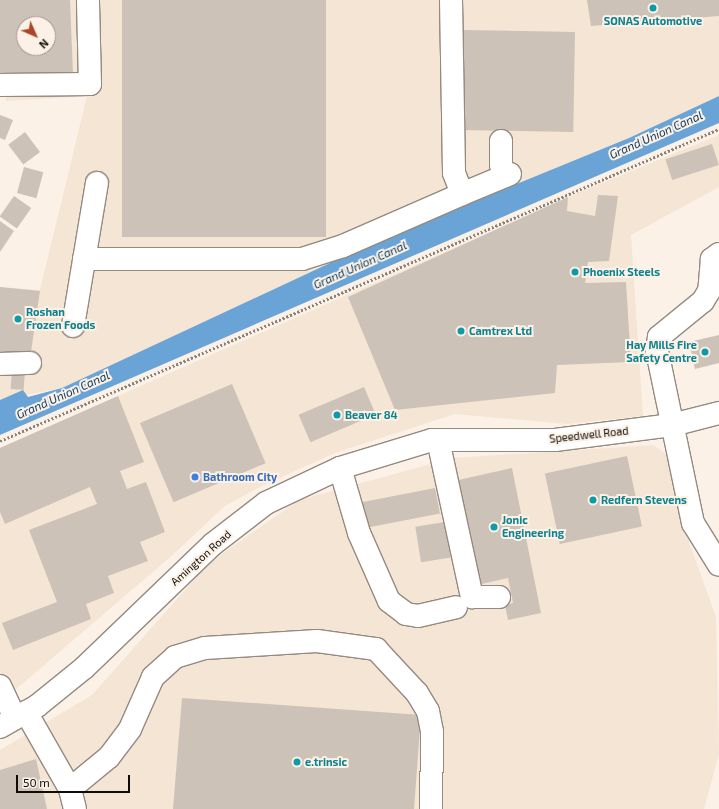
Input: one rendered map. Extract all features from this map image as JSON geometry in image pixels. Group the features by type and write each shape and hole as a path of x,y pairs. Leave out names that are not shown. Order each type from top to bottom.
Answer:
{"street":[{"path":"0,85 90,84 88,0"},
{"path":"451,0 454,173 462,194"},
{"path":"84,259 302,259 343,246 507,175 501,165 501,141"},
{"path":"73,326 97,183"},
{"path":"719,254 712,259 712,283 703,301 659,337 657,351 693,523 719,565"},
{"path":"0,364 30,363"},
{"name":"Speedwell Road","path":"435,440 554,440 672,425 719,413"},
{"path":"435,440 472,597 499,597"},
{"name":"Amington Road","path":"14,719 84,668 213,544 266,503 340,468 435,440"},
{"path":"340,468 359,533 389,602 406,614 418,616 456,608"},
{"path":"0,686 14,719 73,799 109,757 130,729 153,677 175,657 205,648 317,642 376,649 417,693 428,710 432,732 431,809"}],"path":[{"path":"0,441 719,129"}],"shaded area":[{"path":"0,0 719,0 719,96 629,138 375,242 62,388 0,400 0,287 40,290 87,96 6,101"},
{"path":"719,135 719,187 631,235 643,416 567,424 455,414 335,453 262,486 225,506 168,559 0,703 0,448 585,190"},
{"path":"653,445 666,454 688,539 716,617 719,754 704,809 0,809 0,750 92,695 209,563 299,500 453,458"}],"water":[{"name":"Grand Union Canal","path":"719,96 719,123 0,435 0,400 23,390 28,397 62,388 375,242 629,138"}],"building":[{"path":"0,0 70,0 73,74 0,76"},
{"path":"122,0 326,0 326,237 122,237"},
{"name":"SONAS Automotive","path":"587,0 719,0 719,16 591,26"},
{"path":"464,30 575,32 573,132 462,130"},
{"path":"0,115 13,120 5,140 0,138"},
{"path":"25,132 40,152 23,165 8,145"},
{"path":"712,144 719,165 672,180 665,159"},
{"path":"24,167 43,172 36,198 17,193"},
{"name":"Camtrex Ltd","path":"598,195 618,196 609,261 588,262 585,283 626,282 631,362 557,365 555,393 395,410 348,297 568,197 567,211 595,216"},
{"path":"14,196 31,208 17,229 0,217"},
{"path":"0,221 14,231 0,252"},
{"name":"Roshan Frozen Foods","path":"0,287 40,291 30,358 0,355"},
{"name":"Hay Mills Fire Safety Centre","path":"719,335 719,363 695,369 689,342"},
{"path":"12,370 25,371 24,390 11,389"},
{"path":"232,384 266,463 174,502 140,423"},
{"name":"Beaver 84","path":"364,387 376,415 310,442 299,415"},
{"path":"118,396 144,462 120,471 127,489 146,482 165,532 140,542 148,561 108,576 114,593 86,604 91,619 13,650 2,623 57,602 29,530 97,504 90,487 5,524 0,512 0,448"},
{"name":"Redfern Stevens","path":"627,456 642,526 560,544 545,473"},
{"name":"Jonic Engineering","path":"512,468 541,613 508,620 505,605 513,603 508,578 477,585 454,481"},
{"path":"435,488 440,514 365,528 360,503"},
{"path":"445,522 451,558 421,562 415,527"},
{"name":"e.trinsic","path":"182,698 421,715 414,809 173,809"},
{"path":"36,759 47,809 0,809 0,770"}],"place":[{"name":"SONAS Automotive","path":"653,8"},
{"name":"Phoenix Steels","path":"575,272"},
{"name":"Roshan Frozen Foods","path":"18,319"},
{"name":"Camtrex Ltd","path":"461,331"},
{"name":"Hay Mills Fire Safety Centre","path":"705,352"},
{"name":"Beaver 84","path":"337,415"},
{"name":"Bathroom City","path":"195,477"},
{"name":"Redfern Stevens","path":"593,500"},
{"name":"Jonic Engineering","path":"494,527"},
{"name":"e.trinsic","path":"297,762"}]}
